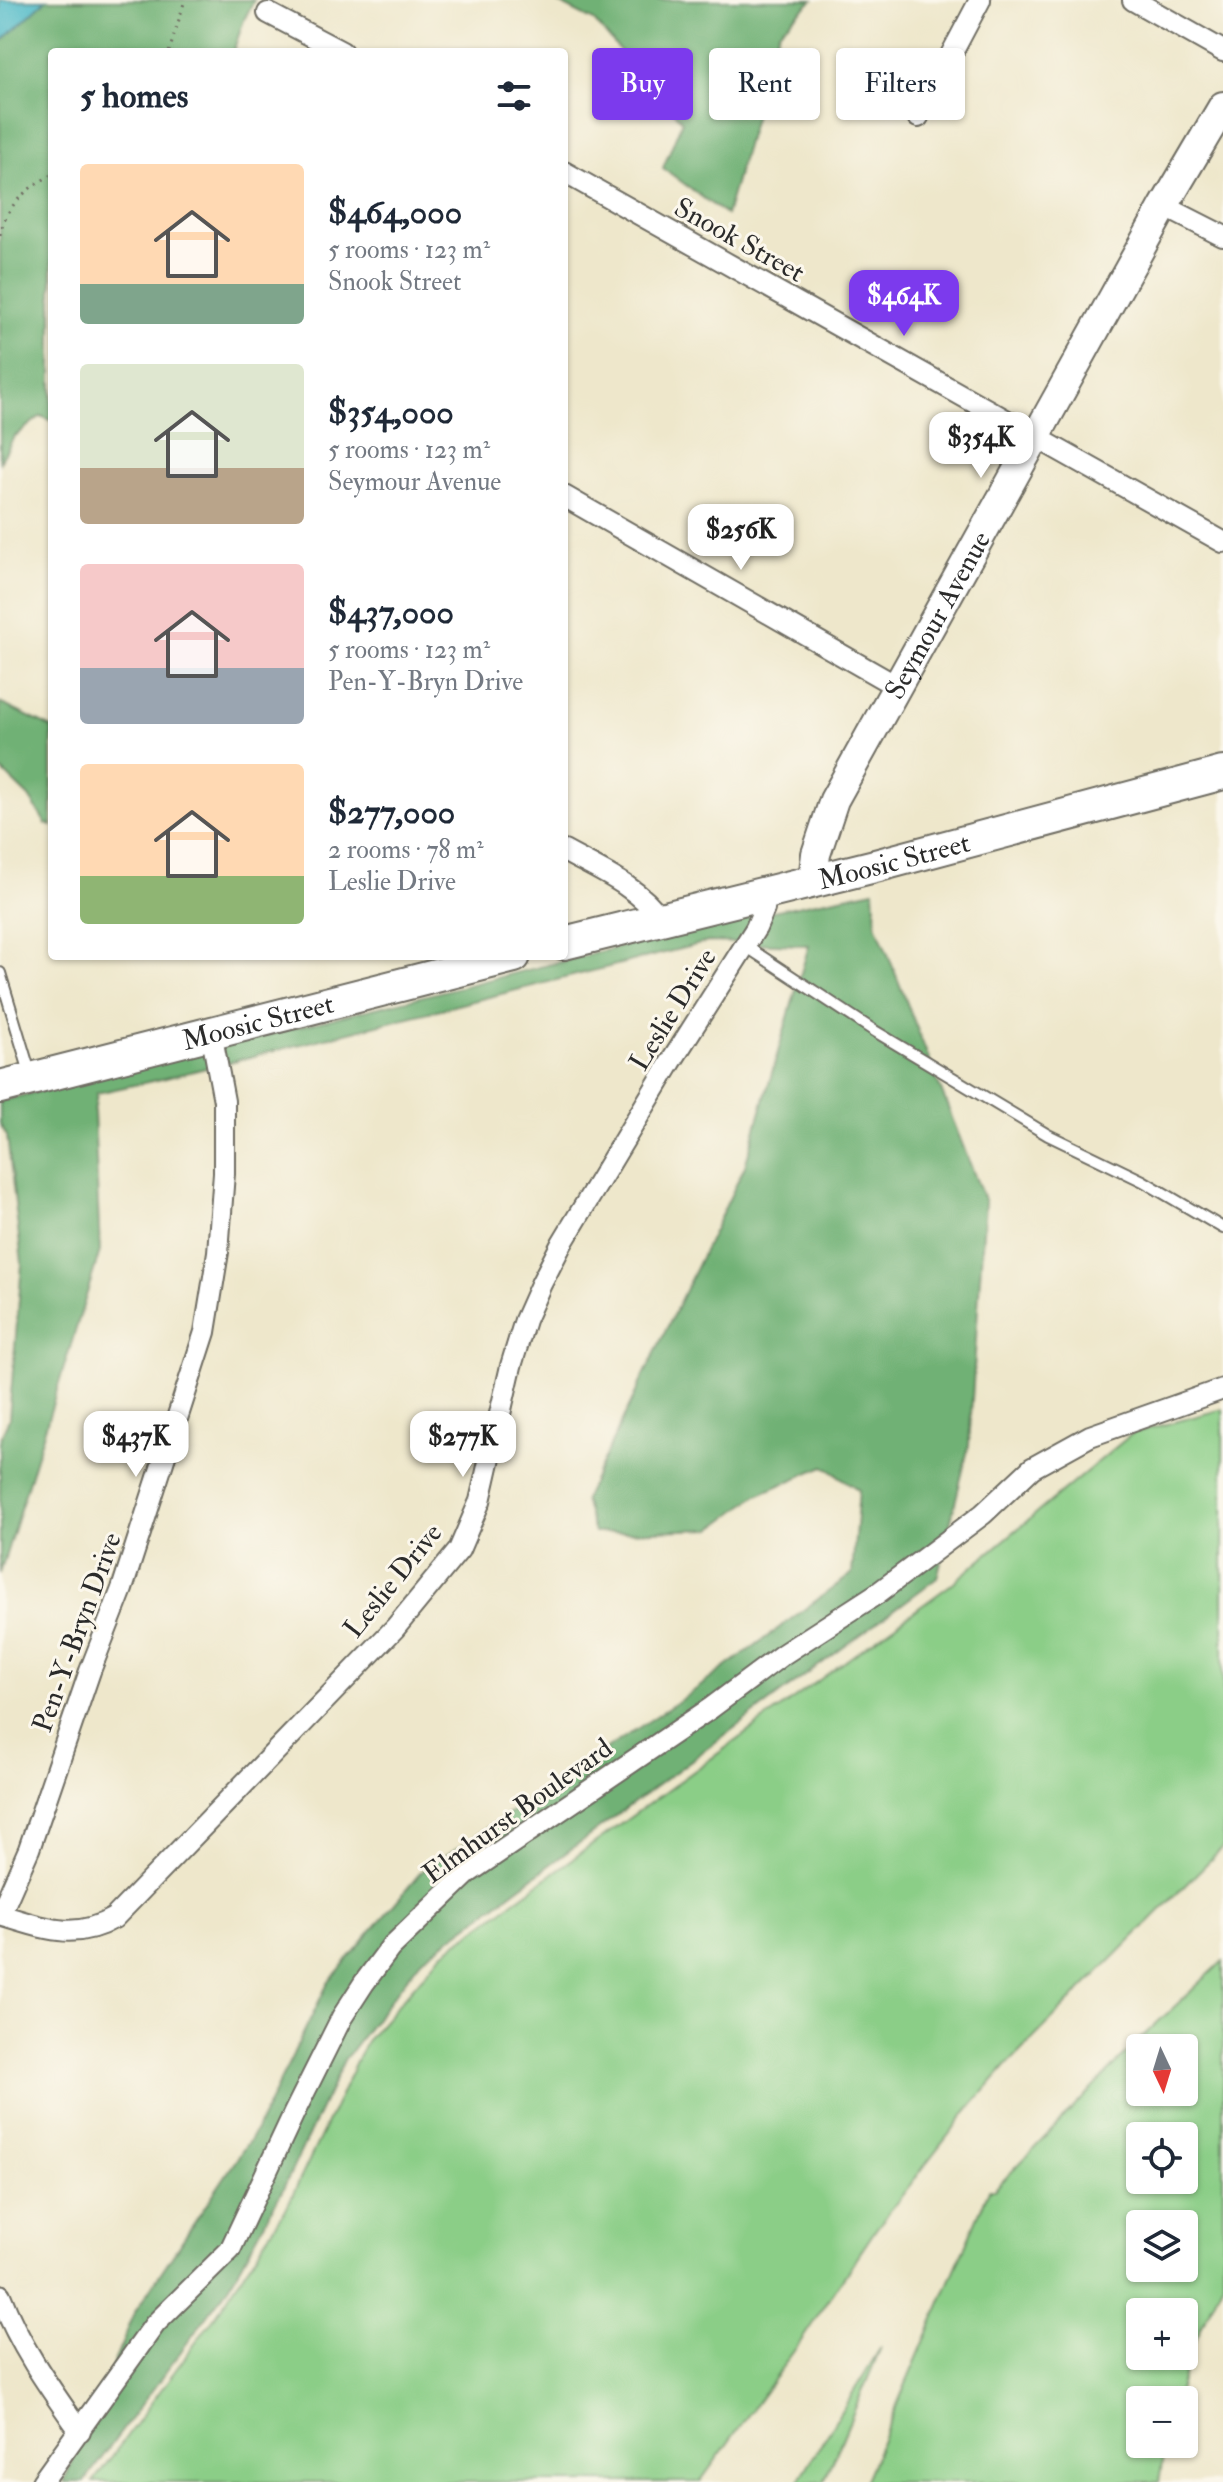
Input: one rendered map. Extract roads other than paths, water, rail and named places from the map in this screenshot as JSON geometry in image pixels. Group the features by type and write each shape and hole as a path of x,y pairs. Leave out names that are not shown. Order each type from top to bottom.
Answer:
{"main road":[{"name":"Moosic Street","path":"568,942 1112,805 1223,773"},
{"name":"Moosic Street","path":"0,1087 498,960"}],"street":[{"path":"955,48 980,0"},
{"path":"1133,0 1223,51"},
{"path":"268,13 334,48"},
{"name":"Seymour Avenue","path":"813,881 816,854 834,800 1164,206 1223,106"},
{"name":"Snook Street","path":"568,174 1223,542"},
{"path":"1164,206 1223,236"},
{"path":"568,498 896,686"},
{"path":"568,853 649,902 661,919"},
{"name":"Leslie Drive","path":"0,1915 59,1931 90,1930 114,1918 395,1628 459,1550 480,1501 511,1366 525,1320 541,1284 619,1147 756,928 764,909 766,893"},
{"name":"Pen-Y-Bryn Drive","path":"0,1915 29,1849 90,1671 122,1589 205,1332 218,1252 224,1173 224,1101 211,1032"},
{"name":"Elmhurst Boulevard","path":"42,2482 155,2324 230,2250 342,2017 390,1948 446,1893 468,1873 711,1708 782,1655 878,1593 983,1514 1032,1468 1090,1436 1223,1389"},
{"path":"0,2295 11,2323 36,2367 80,2431"}],"lane":[{"path":"744,945 873,1030 1048,1135 1143,1181 1223,1228"},
{"path":"0,973 31,1078"}],"water":[{"path":"0,0 46,0 0,43"}]}
